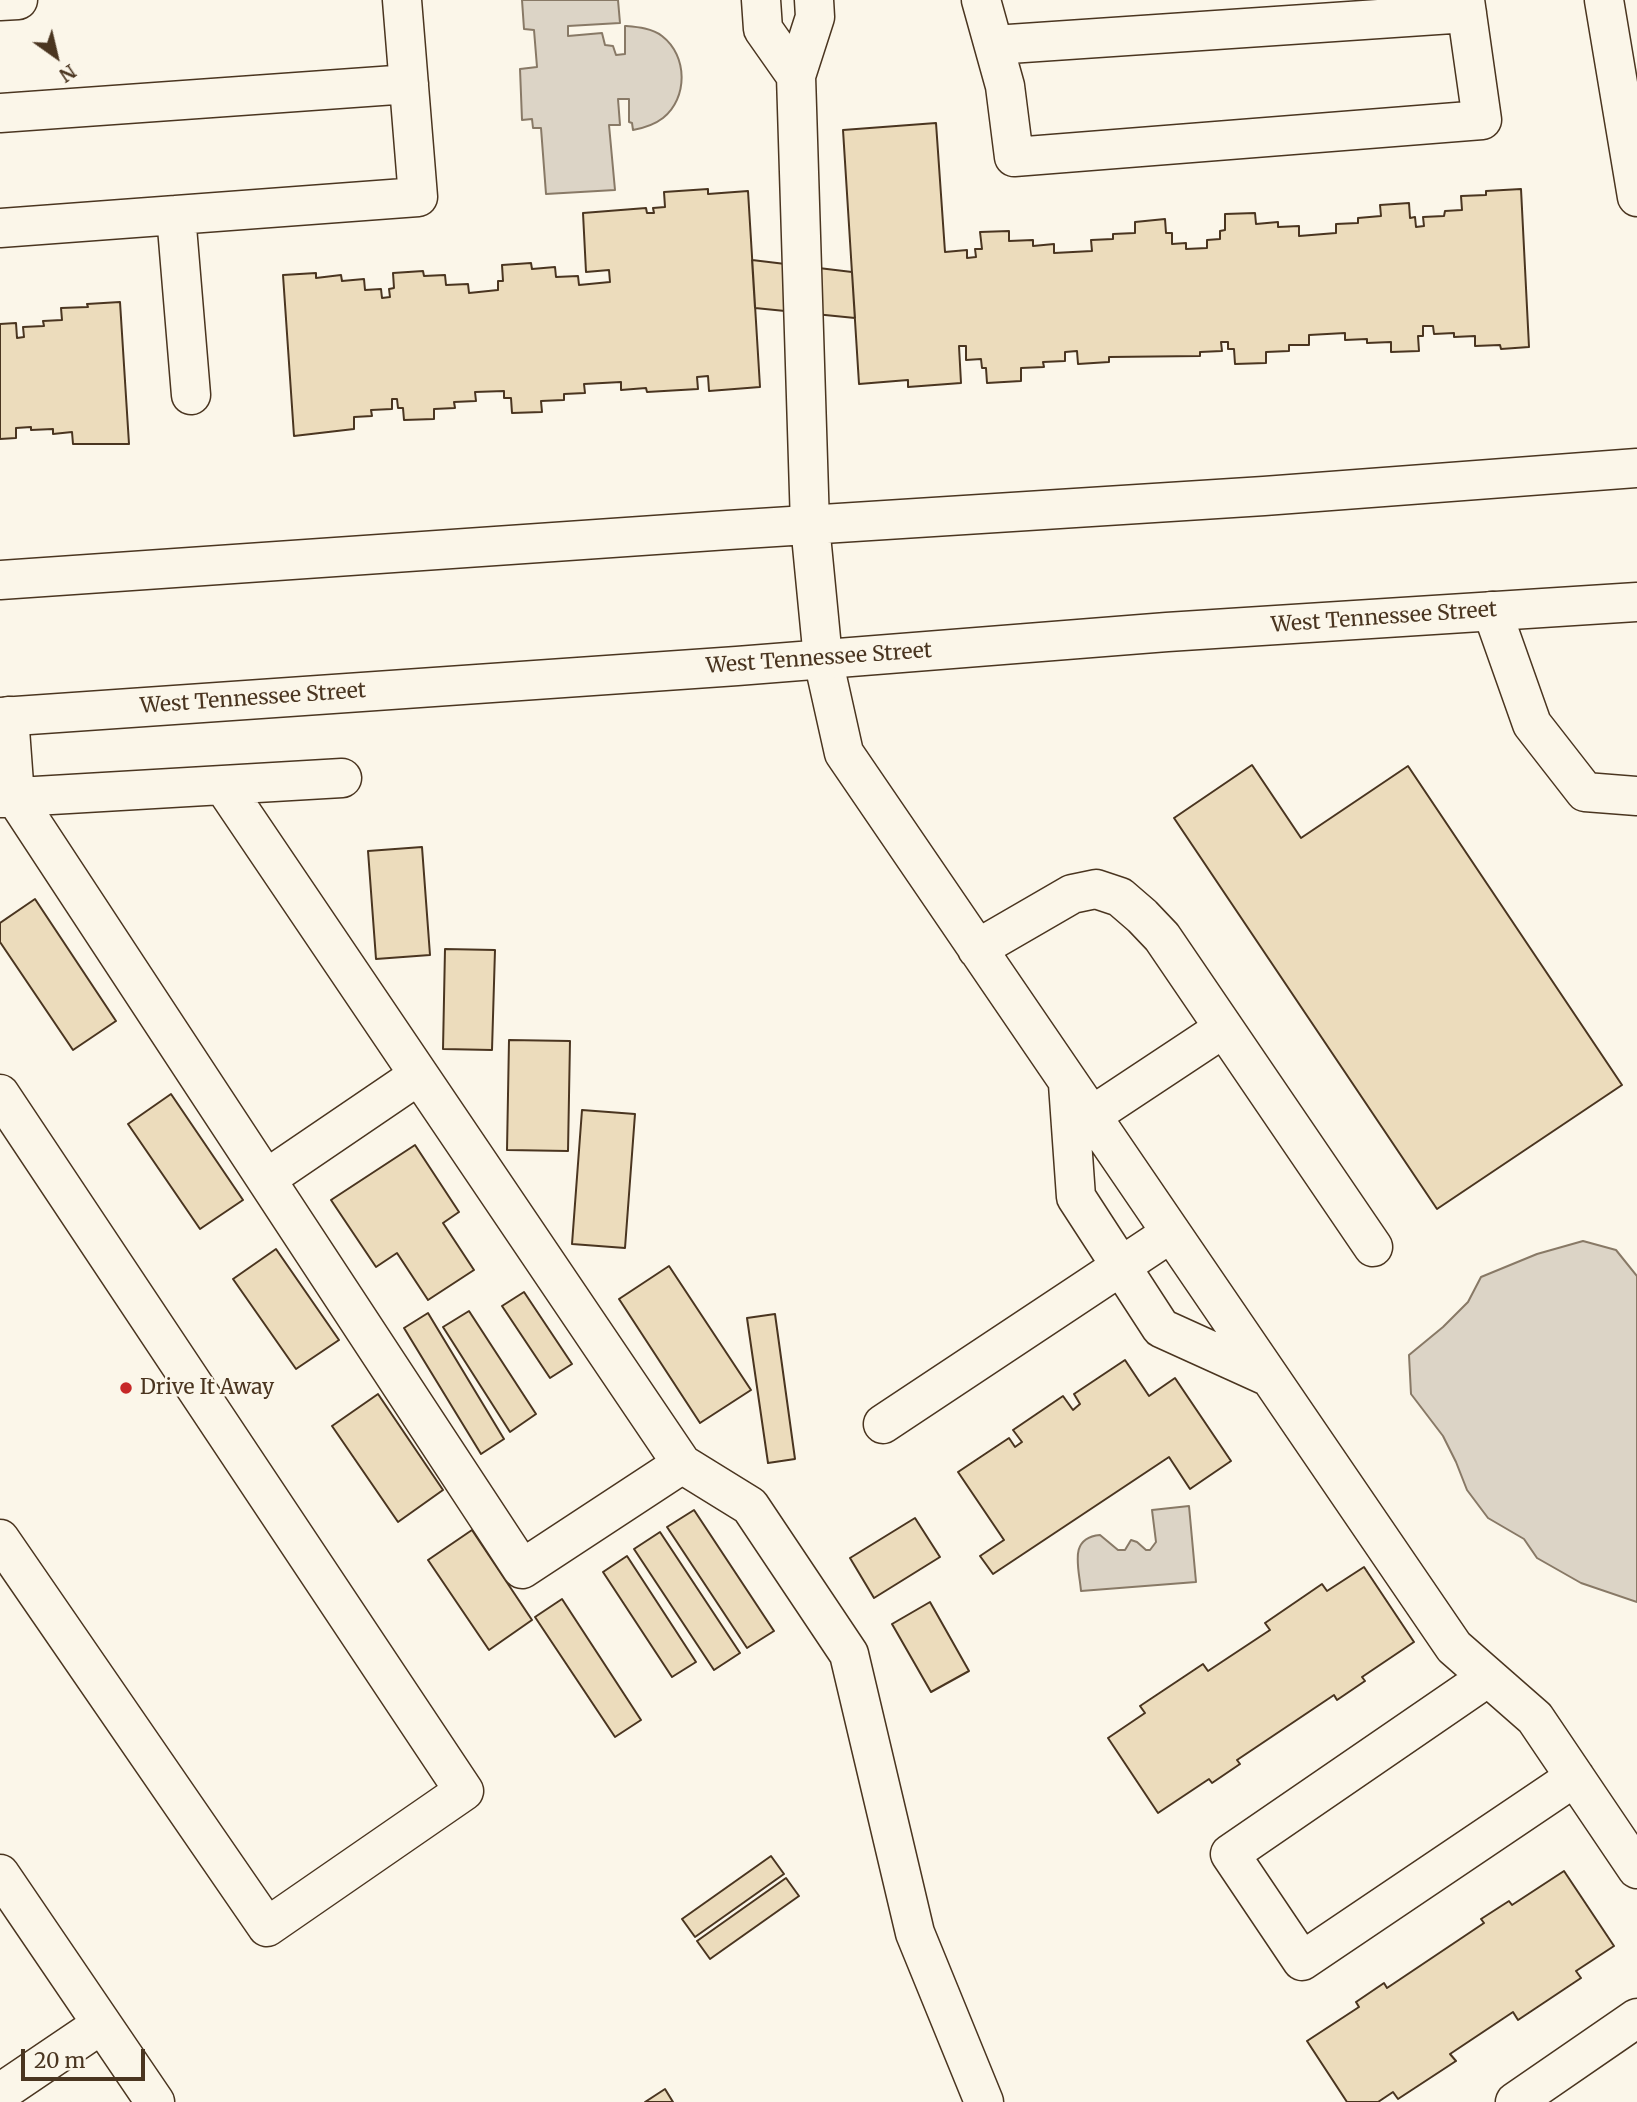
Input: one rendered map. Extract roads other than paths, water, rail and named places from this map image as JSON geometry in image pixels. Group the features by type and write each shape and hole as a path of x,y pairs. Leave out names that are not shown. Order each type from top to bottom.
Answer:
{"main road":[{"path":"0,1 18,0"},
{"path":"0,228 418,197 402,0"},
{"path":"761,0 763,29 796,76"},
{"path":"814,0 815,17 796,76 810,525 823,659 844,753 1091,1116 1144,1250 1161,1328 1270,1378"},
{"path":"981,0 1005,86 1014,156 1482,120 1466,7 994,45"},
{"path":"1604,0 1637,197"},
{"path":"0,113 409,84"},
{"path":"176,215 191,395"},
{"path":"0,580 1264,496 1637,468"},
{"name":"West Tennessee Street","path":"4,716 823,659 1167,632 1637,602"},
{"path":"1492,611 1532,724 1539,733 1586,792 1637,796"},
{"path":"4,716 8,798 266,1179 522,1569 682,1464"},
{"path":"8,798 342,778"},
{"path":"223,785 682,1464 750,1506 849,1654 915,1933 985,2102"},
{"path":"977,949 1072,894 1096,889 1120,897 1161,937 1373,1247"},
{"path":"1091,1116 1224,1028"},
{"path":"266,1179 419,1075"},
{"path":"1068,1082 1076,1198 1144,1250 1270,1378 1454,1647 1535,1718 1637,1869"},
{"path":"0,1094 464,1791 267,1927 0,1539"},
{"path":"883,1424 1144,1250"},
{"path":"1488,1677 1230,1854 1302,1961 1575,1777"},
{"path":"0,1874 155,2102"},
{"path":"1515,2102 1637,2018"},
{"path":"0,2094 102,2024"}],"place":[{"name":"Drive It Away","path":"126,1388"}]}
